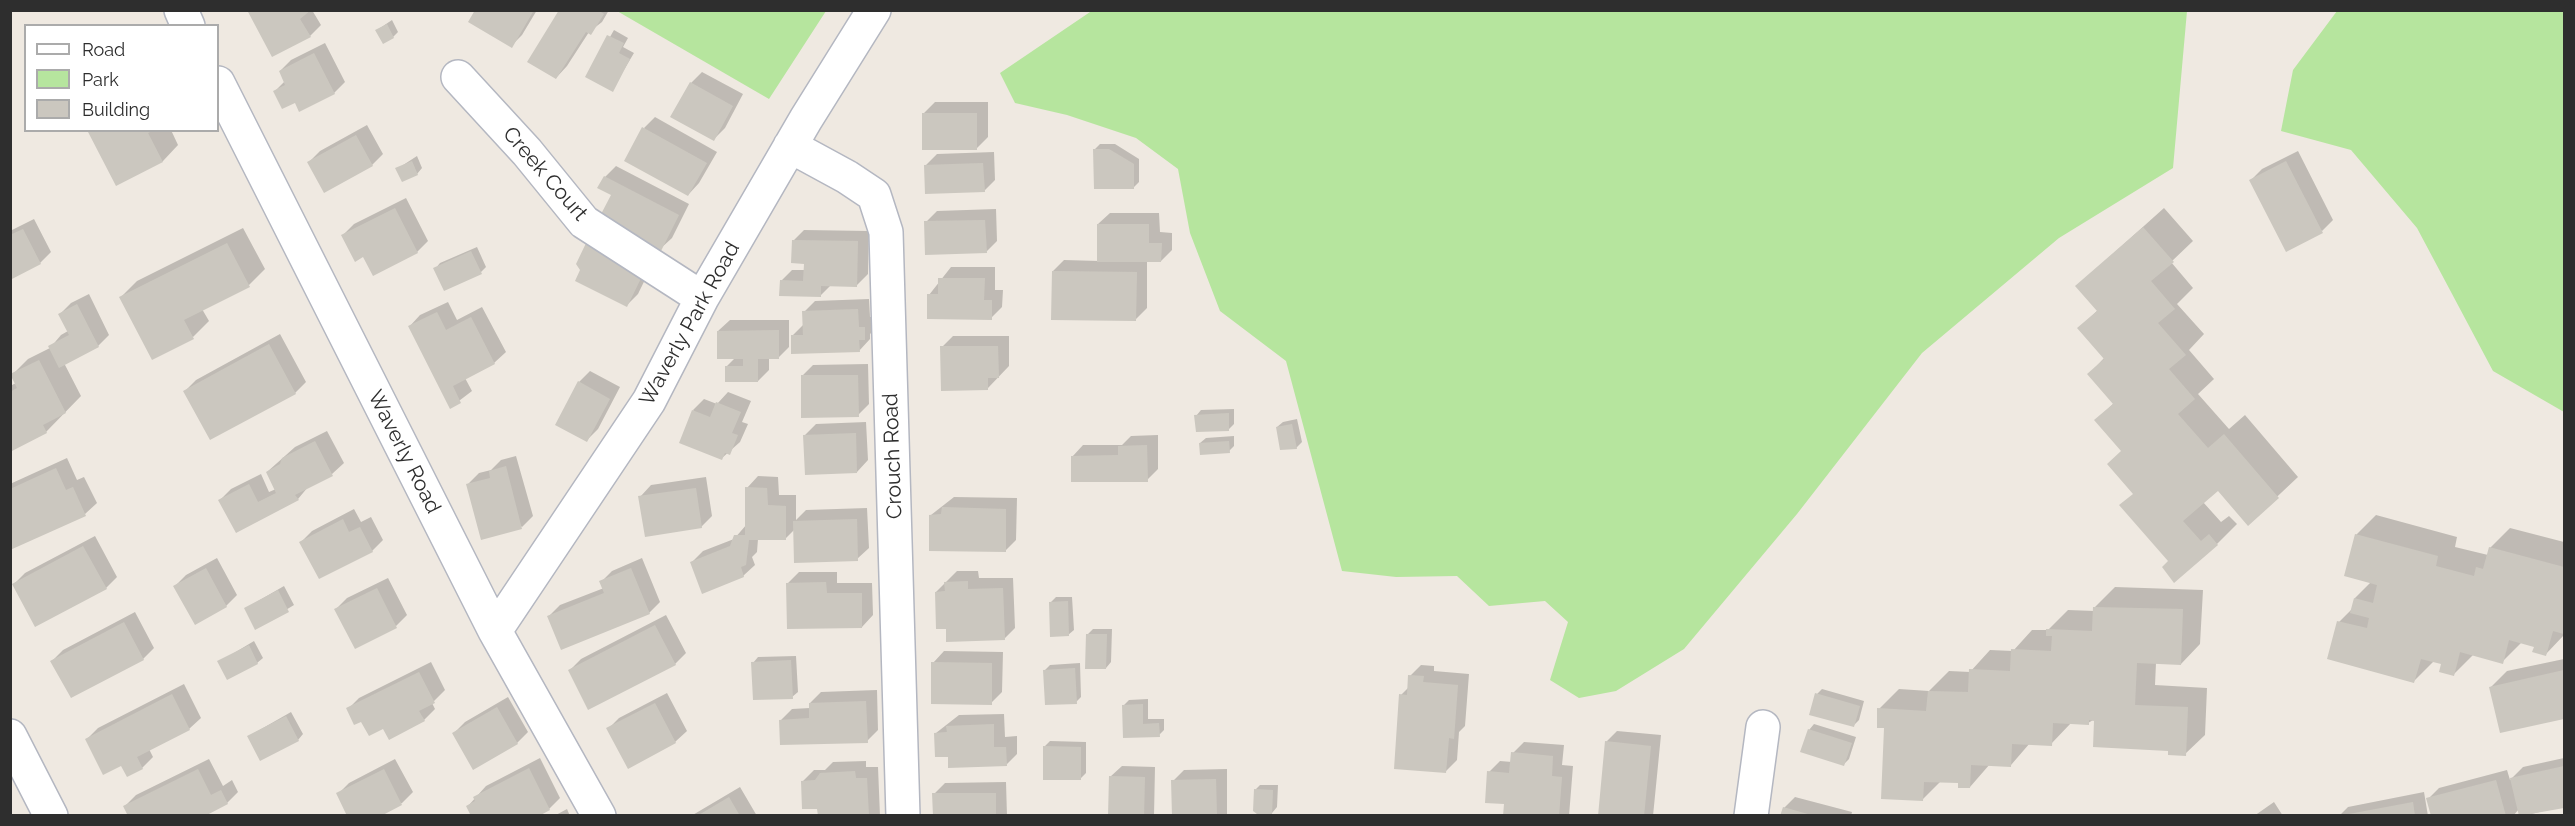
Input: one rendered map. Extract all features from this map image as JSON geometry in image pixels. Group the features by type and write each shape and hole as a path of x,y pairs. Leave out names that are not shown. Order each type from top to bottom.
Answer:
{"street":[{"path":"181,10 188,24"},
{"name":"Waverly Park Road","path":"495,631 649,401 702,298 790,146 874,10"},
{"name":"Creek Court","path":"458,77 527,152 584,222 702,298"},
{"name":"Waverly Road","path":"219,85 495,631 599,816"},
{"name":"Crouch Road","path":"790,146 847,177 874,195 886,232 903,816"},
{"path":"1751,816 1763,727"},
{"path":"10,736 51,816"}],"green space":[{"path":"1093,10 2187,11 2173,168 2059,238 1922,353 1797,514 1684,649 1616,691 1579,698 1550,680 1568,622 1545,601 1489,606 1457,576 1396,577 1342,571 1286,361 1220,311 1190,233 1178,169 1136,138 1067,115 1015,103 1000,73"},
{"path":"617,11 826,11 769,99"},
{"path":"2337,11 2564,11 2564,412 2493,371 2417,228 2351,150 2281,131 2293,70"}],"building":[{"path":"247,10 311,10 300,19 311,37 272,57"},
{"path":"475,10 534,10 512,48 468,22"},
{"path":"559,10 598,10 604,14 591,35 586,32 556,79 527,62"},
{"path":"387,24 394,38 383,44 375,30"},
{"path":"607,35 624,43 619,53 630,59 613,92 585,77"},
{"path":"314,53 335,94 299,112 295,103 282,109 273,91 285,85 279,71"},
{"path":"690,82 733,106 714,141 670,117"},
{"path":"922,113 977,113 977,150 922,150"},
{"path":"642,127 707,163 688,196 624,161"},
{"path":"88,132 150,132 148,133 163,162 116,186"},
{"path":"356,135 373,166 324,193 307,162"},
{"path":"1093,149 1109,149 1134,164 1134,189 1094,189"},
{"path":"412,161 418,175 402,182 395,168"},
{"path":"2286,161 2323,233 2286,252 2249,180"},
{"path":"983,163 985,192 925,194 924,165"},
{"path":"604,176 679,215 661,251 599,218 611,195 597,188"},
{"path":"395,208 418,253 373,276 363,257 355,262 341,235"},
{"path":"985,220 987,253 925,255 924,221"},
{"path":"1097,224 1149,224 1149,243 1162,243 1161,262 1097,262"},
{"path":"2143,227 2174,262 2151,281 2175,309 2158,323 2186,355 2169,369 2195,399 2178,414 2208,448 2224,434 2279,498 2248,526 2218,491 2183,521 2201,541 2209,534 2218,545 2174,583 2162,567 2168,561 2119,505 2133,494 2107,464 2121,451 2094,420 2113,404 2087,374 2104,359 2077,328 2097,311 2075,286"},
{"path":"23,229 41,264 10,280 10,235"},
{"path":"588,239 646,268 627,307 575,281 580,270 576,264"},
{"path":"792,240 858,241 857,287 821,286 821,297 779,296 780,280 803,281 804,264 791,263"},
{"path":"227,243 250,287 184,320 194,339 152,360 119,297"},
{"path":"471,251 482,274 444,291 433,268"},
{"path":"1052,271 1137,272 1136,321 1051,320"},
{"path":"938,278 985,278 984,300 992,300 992,320 927,319 927,294 938,294"},
{"path":"77,304 99,347 59,368 48,346 69,335 58,314"},
{"path":"858,309 859,327 865,327 865,340 859,340 860,352 791,354 791,335 803,335 802,311"},
{"path":"437,312 446,330 471,317 495,364 453,386 461,403 450,409 408,326"},
{"path":"779,330 779,359 758,359 758,382 725,382 725,366 743,366 743,359 717,359 717,331"},
{"path":"269,344 296,394 210,440 183,391"},
{"path":"940,346 998,346 999,378 988,378 988,390 941,391"},
{"path":"39,360 66,413 43,425 47,433 10,452 10,392 17,388 10,374"},
{"path":"801,375 858,375 859,417 801,418"},
{"path":"578,381 610,399 587,442 555,425"},
{"path":"716,402 741,412 732,433 738,435 730,455 725,453 722,460 679,443 692,410 710,417"},
{"path":"1229,413 1229,431 1196,432 1194,415"},
{"path":"1292,424 1297,449 1280,450 1276,427"},
{"path":"856,433 857,473 805,475 803,435"},
{"path":"315,441 333,476 295,495 299,500 236,533 218,500 249,484 258,502 276,493 266,472 280,464 282,458"},
{"path":"1229,441 1230,453 1200,455 1199,443"},
{"path":"1147,445 1148,482 1071,482 1071,456 1118,455 1118,446"},
{"path":"506,466 522,529 481,540 466,484 490,478 489,471"},
{"path":"56,468 66,490 73,487 86,516 10,550 10,489"},
{"path":"745,487 767,488 768,505 786,506 786,540 749,540 746,565 741,567 744,577 702,594 690,562 730,546 734,535 745,535"},
{"path":"696,488 702,528 645,537 638,496"},
{"path":"942,507 1006,509 1006,552 929,551 929,515 941,514"},
{"path":"343,519 349,532 360,527 373,552 319,579 299,542"},
{"path":"857,519 858,561 794,563 793,521"},
{"path":"2355,534 2438,556 2436,566 2474,576 2476,567 2483,569 2489,547 2564,567 2564,634 2553,631 2546,656 2532,652 2534,647 2509,640 2503,664 2460,652 2454,676 2439,672 2441,664 2421,659 2414,683 2327,659 2337,621 2367,628 2369,618 2350,613 2354,598 2373,603 2377,585 2344,576"},
{"path":"83,546 107,589 35,627 12,584"},
{"path":"206,568 227,607 195,625 173,586"},
{"path":"631,568 650,614 561,650 547,616 604,593 599,581"},
{"path":"968,581 968,589 1003,588 1005,640 946,642 946,629 936,629 935,592 945,591 944,582"},
{"path":"826,582 827,593 862,593 862,628 787,629 786,583"},
{"path":"377,588 397,628 355,649 334,609"},
{"path":"278,590 289,612 255,630 244,608"},
{"path":"1068,601 1069,636 1050,637 1049,602"},
{"path":"2093,607 2183,609 2181,665 2137,663 2135,705 2188,707 2186,756 2168,755 2168,751 2093,747 2094,721 2089,720 2089,725 2053,723 2052,746 2012,744 2011,767 1971,765 1970,788 1958,788 1958,783 1924,782 1923,801 1881,799 1884,728 1877,728 1877,708 1926,711 1928,691 1968,692 1969,669 2010,671 2011,649 2051,651 2052,636 2046,636 2046,629 2092,631"},
{"path":"124,622 144,660 71,698 50,661"},
{"path":"655,625 676,665 588,710 568,670"},
{"path":"1086,634 1107,634 1106,669 1085,669"},
{"path":"249,645 258,664 227,680 217,661"},
{"path":"791,660 793,699 753,700 751,662"},
{"path":"931,662 992,663 992,705 931,704"},
{"path":"1075,668 1077,704 1045,705 1043,670"},
{"path":"2564,670 2564,719 2500,733 2489,687"},
{"path":"419,672 435,703 419,711 425,721 389,740 383,729 369,736 361,722 354,725 346,708"},
{"path":"1408,675 1424,676 1423,682 1458,685 1454,739 1449,738 1446,773 1394,769 1399,694 1407,695"},
{"path":"1815,693 1860,706 1854,727 1809,715"},
{"path":"172,694 190,730 137,757 143,769 127,777 121,766 103,775 85,739"},
{"path":"866,701 868,743 780,745 779,720 809,718 809,703"},
{"path":"655,703 676,743 628,769 606,728"},
{"path":"1143,704 1143,724 1159,723 1160,737 1123,738 1122,705"},
{"path":"497,707 518,744 473,770 452,733"},
{"path":"286,716 299,741 260,761 247,736"},
{"path":"994,724 994,747 1006,747 1007,766 948,768 948,757 935,757 934,733 947,732 946,726"},
{"path":"1808,729 1852,743 1844,766 1800,752"},
{"path":"1605,741 1651,746 1644,816 1598,816"},
{"path":"1043,746 1081,747 1081,780 1043,780"},
{"path":"1511,752 1553,756 1552,776 1562,777 1559,816 1503,816 1504,804 1485,803 1487,771 1509,773"},
{"path":"2564,766 2564,808 2519,816 2510,778"},
{"path":"529,768 550,810 539,816 471,816 466,806 475,801 473,797"},
{"path":"198,769 211,795 221,790 228,804 205,816 128,816 123,806"},
{"path":"384,769 402,805 381,816 347,816 336,793"},
{"path":"855,771 856,778 867,778 869,816 818,816 817,809 802,809 801,781 815,780 820,773"},
{"path":"1109,776 1145,777 1144,816 1108,816"},
{"path":"1216,779 1217,816 1172,816 1171,780"},
{"path":"2496,780 2506,816 2431,816 2426,798"},
{"path":"1254,789 1273,790 1272,814 1257,814 1253,811"},
{"path":"932,793 996,793 996,816 933,816"},
{"path":"729,797 740,816 697,816"},
{"path":"2413,802 2415,816 2350,816 2349,814"},
{"path":"1783,807 1811,815 1811,816 1780,816"}]}
